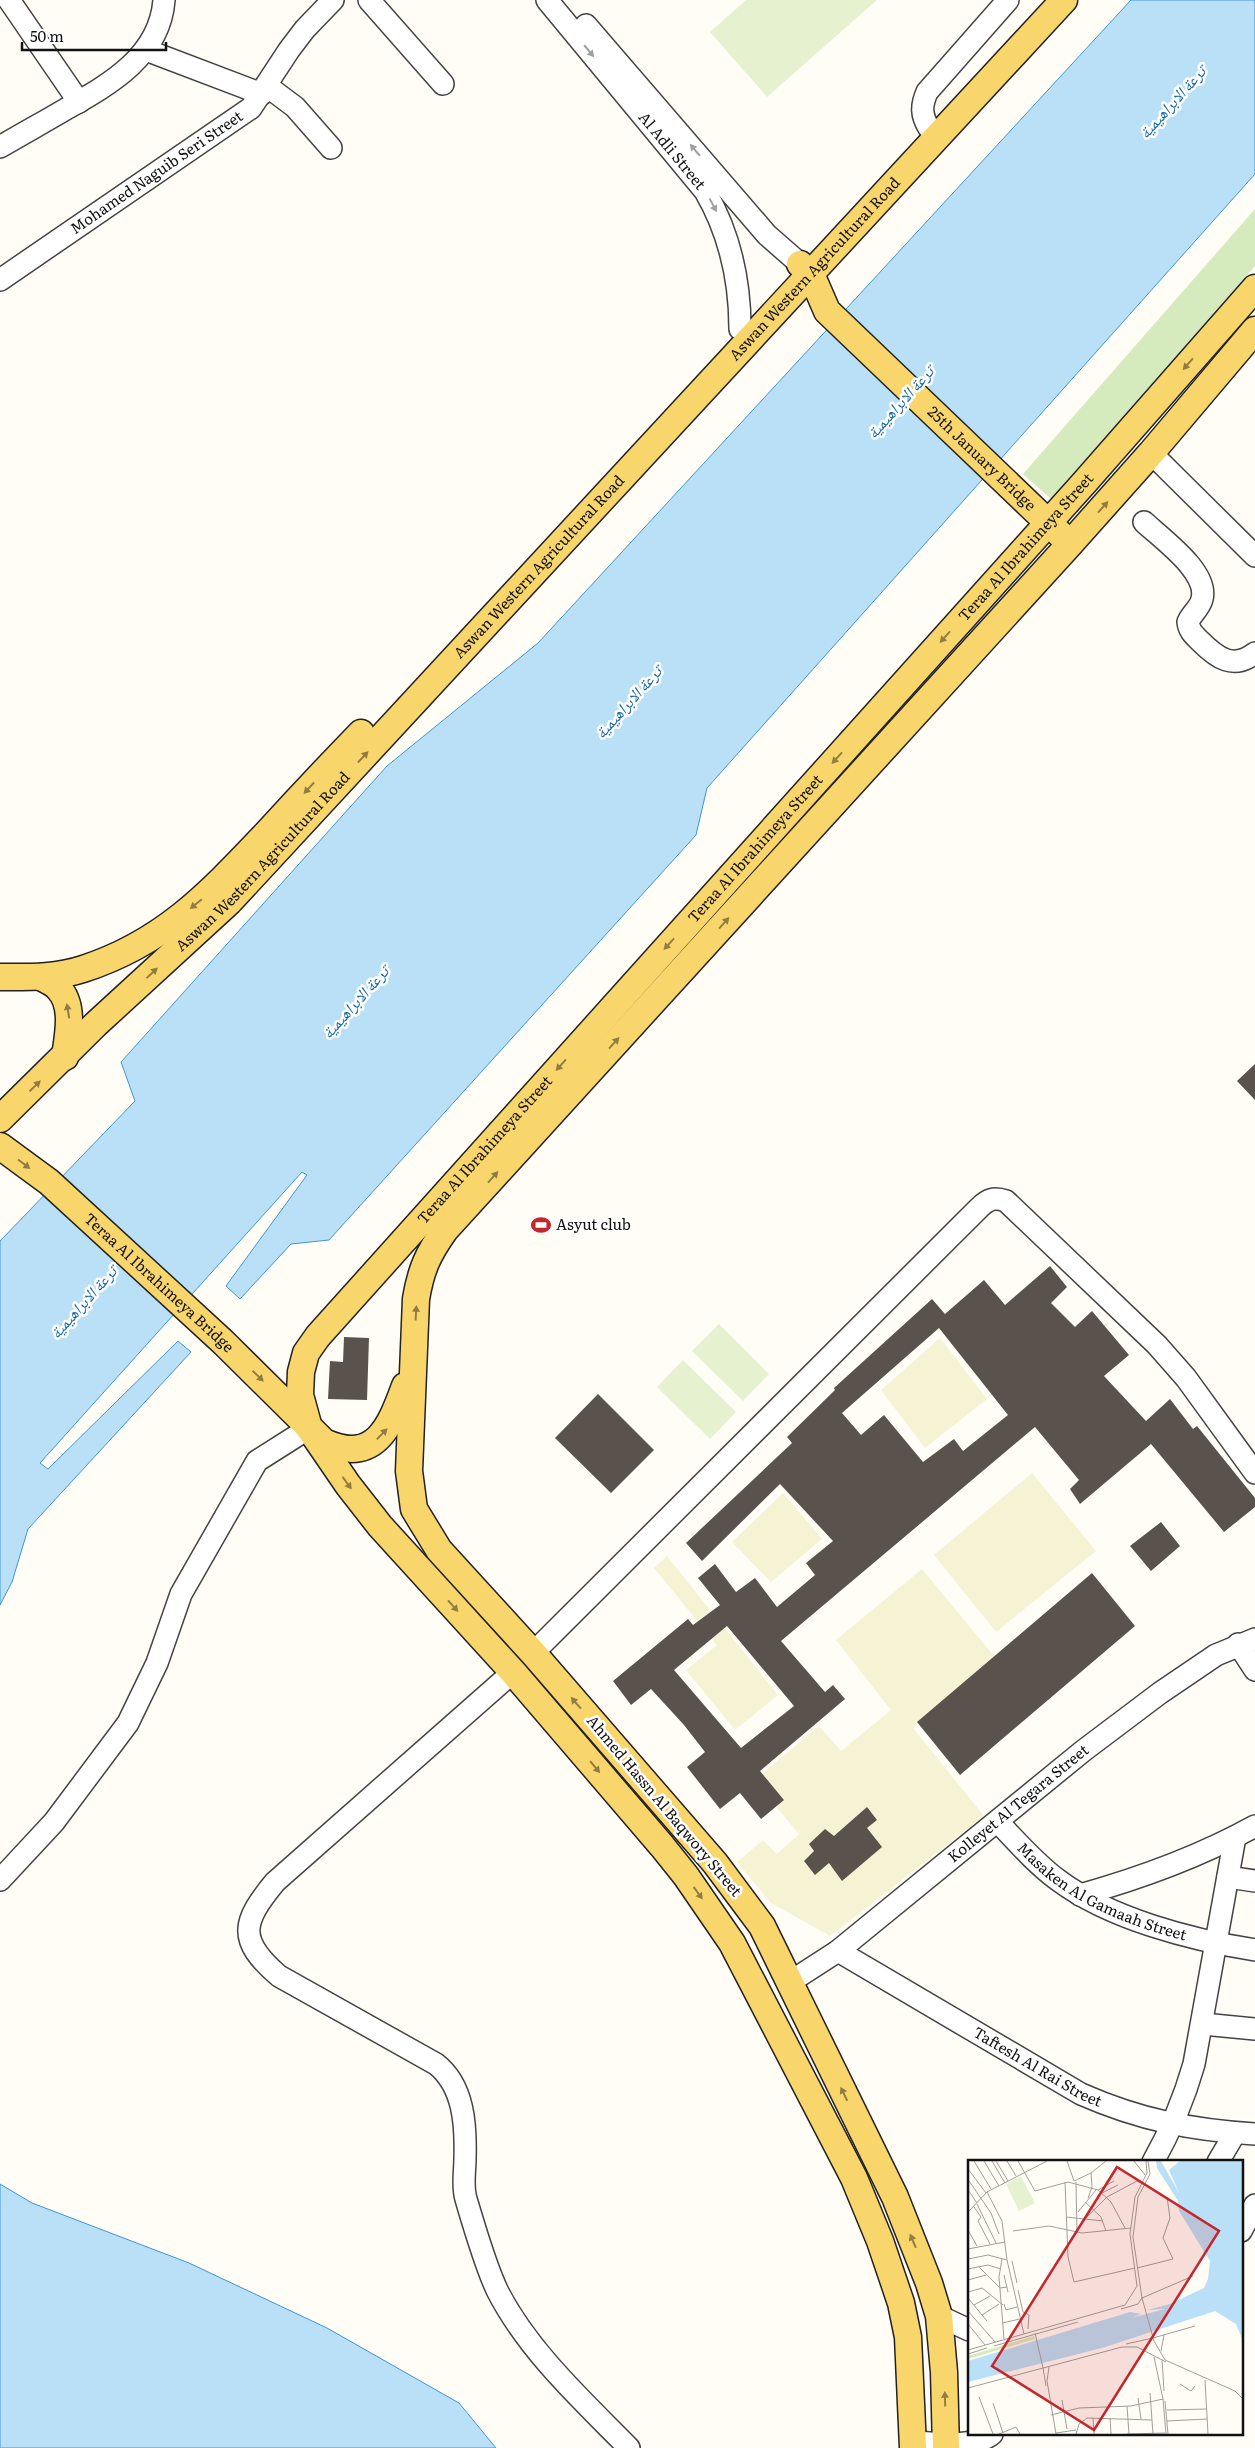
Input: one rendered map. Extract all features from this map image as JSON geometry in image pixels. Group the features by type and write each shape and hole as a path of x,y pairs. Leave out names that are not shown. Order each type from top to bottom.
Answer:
{"main road":[{"name":"Aswan Western Agricultural Road","path":"0,977 41,977 81,970 141,944 165,930 212,891 740,329 805,269 1049,0"},
{"name":"Aswan Western Agricultural Road","path":"923,140 1064,0"},
{"name":"Aswan Western Agricultural Road","path":"0,1120 96,1024 229,902 785,302 805,269"},
{"name":"25th January Bridge","path":"805,269 827,311 1070,544"},
{"name":"Teraa Al Ibrahimeya Street","path":"309,1428 300,1395 301,1372 306,1353 318,1336 1048,523 1255,288"},
{"name":"25th January Bridge","path":"785,302 802,304 827,311"},
{"name":"Teraa Al Ibrahimeya Street","path":"413,1362 416,1299 420,1274 430,1251 445,1230 1070,544 1151,453 1255,330"},
{"path":"1213,335 1235,352"},
{"path":"41,977 58,988 67,1005 69,1022 65,1057"},
{"path":"621,998 640,1014"},
{"name":"Teraa Al Ibrahimeya Bridge","path":"0,1146 49,1182 222,1342 309,1428"},
{"path":"309,1428 324,1442 340,1449 356,1449 371,1444 384,1434 393,1420 413,1362"},
{"name":"Ahmed Hassn Al Baqwory Street","path":"413,1362 409,1471 414,1509 439,1550 533,1653 715,1863 762,1926 790,1982 895,2197 918,2251 939,2316 944,2372 946,2446"},
{"name":"Ahmed Hassn Al Baqwory Street","path":"309,1428 348,1485 380,1526 513,1672 680,1868 732,1943 854,2178 880,2241 901,2303 908,2337 913,2445"},
{"path":"732,1943 762,1926"}],"street":[{"path":"9,0 78,102"},
{"path":"0,147 115,80 146,50 158,25 164,0"},
{"name":"Mohamed Naguib Seri Street","path":"0,280 251,108 305,29 333,0"},
{"path":"369,0 443,84"},
{"name":"Al Adli Street","path":"547,0 705,191 722,224 734,262 740,298 740,329"},
{"name":"Al Adli Street","path":"564,0 767,235 805,269"},
{"path":"923,140 924,119 922,110 927,92 1008,0"},
{"path":"146,50 264,90 295,107 331,148"},
{"path":"1151,453 1255,556"},
{"path":"1144,522 1200,577 1203,592 1198,607 1188,622 1190,632 1217,657 1225,661 1242,661 1255,653"},
{"path":"533,1653 990,1200 998,1198 1006,1202 1157,1345 1186,1378 1255,1474"},
{"path":"0,1880 54,1822 128,1723 157,1663 181,1594 257,1461 309,1428"},
{"path":"1247,1642 1255,1670"},
{"name":"Kolleyet Al Tegara Street","path":"790,1982 838,1950 998,1822 1083,1751 1160,1692 1196,1667 1247,1642"},
{"path":"513,1672 276,1882 258,1903 249,1921 250,1942 261,1961 279,1976 436,2064 447,2073 459,2096 464,2128 465,2197 497,2290 509,2311 534,2346 585,2403 630,2448"},
{"name":"Masaken Al Gamaah Street","path":"998,1822 1039,1863 1080,1895 1117,1913 1216,1944 1255,1950"},
{"path":"1080,1895 1159,1871 1235,1838 1255,1826"},
{"path":"1154,2160 1173,2126 1185,2097 1203,2024 1235,1838"},
{"path":"1228,1878 1255,1881"},
{"name":"Taftesh Al Rai Street","path":"838,1950 1081,2094 1130,2114 1173,2126 1245,2133"},
{"path":"1203,2024 1255,2029"},
{"path":"1220,2160 1245,2133"},
{"path":"1242,2228 1255,2205"},
{"path":"939,2316 968,2330"},
{"path":"913,2445 946,2446 982,2441 989,2436"}],"shaded area":[{"path":"940,1338 987,1399 925,1448 881,1390"},
{"path":"1032,1473 1096,1551 996,1632 934,1555"},
{"path":"783,1493 822,1539 771,1582 732,1542"},
{"path":"667,1556 778,1695 735,1730 686,1670 717,1645 654,1568"},
{"path":"922,1569 994,1656 913,1728 984,1816 830,1936 771,1903 737,1862 763,1840 777,1854 799,1834 776,1807 784,1800 762,1774 819,1726 841,1751 891,1710 836,1640"}],"green space":[{"path":"746,0 877,0 767,97 710,32"},
{"path":"1255,209 1255,266 1051,499 1023,474"},
{"path":"719,1324 769,1374 743,1401 692,1351"},
{"path":"683,1360 736,1412 710,1439 657,1387"}],"water":[{"name":"ترعة الابراهيمية","path":"1131,0 1255,0 1255,174 707,788 696,835 329,1240 291,1244 240,1299 226,1286 307,1175 302,1172 40,1463 48,1469 178,1341 191,1352 28,1529 12,1582 0,1605 0,1241 135,1101 121,1062 387,766 538,643"},
{"path":"0,2184 32,2203 189,2263 327,2328 459,2403 496,2448 0,2448"}],"building":[{"path":"1255,1064 1255,1100 1237,1081"},
{"path":"1050,1266 1067,1287 1051,1303 1075,1327 1092,1311 1129,1355 1104,1376 1146,1421 1170,1399 1193,1429 1197,1426 1255,1498 1255,1507 1224,1532 1151,1444 1080,1504 1070,1489 1079,1480 1035,1427 781,1641 825,1692 833,1685 845,1699 760,1771 784,1800 761,1819 740,1793 720,1809 687,1767 705,1752 684,1725 651,1689 631,1705 613,1681 688,1619 693,1625 720,1605 698,1578 715,1564 736,1592 755,1578 777,1607 815,1575 806,1563 833,1541 780,1484 702,1561 686,1543 792,1443 787,1437 835,1390 834,1388 932,1299 945,1314 984,1280 1005,1305","holes":["939,1328 1008,1415 963,1451 954,1439 923,1462 884,1415 861,1435 842,1413","727,1626 794,1706 741,1748 674,1670"]},
{"path":"344,1337 369,1338 367,1400 328,1399 330,1361 343,1362"},
{"path":"598,1394 654,1450 611,1493 555,1438"},
{"path":"1161,1522 1180,1546 1151,1571 1130,1546"},
{"path":"1092,1573 1135,1626 960,1775 917,1722"},
{"path":"867,1807 877,1820 867,1828 882,1847 842,1881 829,1863 815,1875 804,1861 814,1851 809,1844 825,1829 834,1836"}],"place":[{"name":"Asyut club","path":"541,1225"}]}
